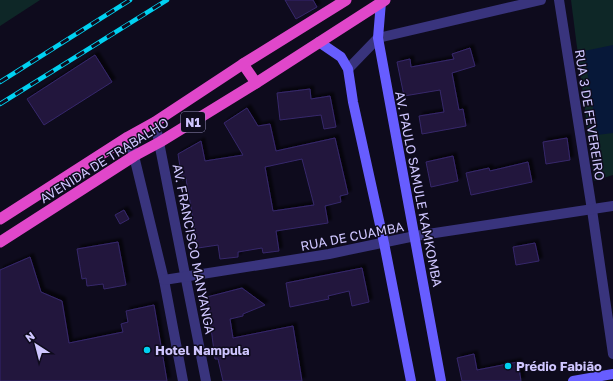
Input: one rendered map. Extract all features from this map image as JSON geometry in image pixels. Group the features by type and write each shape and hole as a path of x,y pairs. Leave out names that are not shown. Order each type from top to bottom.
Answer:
{"highway":[{"name":"AVENIDA DE TRABALHO","path":"0,220 128,137 155,122 243,64 346,0"},
{"name":"AVENIDA DE TRABALHO","path":"0,242 134,156 160,142 256,83 383,1"},
{"path":"243,64 256,83"}],"main road":[{"name":"AV. PAULO SAMULE KAMKOMBA","path":"383,1 378,38 441,381"},
{"path":"319,42 341,57 348,69 353,102 384,243 411,381"},
{"path":"573,381 613,374"}],"street":[{"path":"348,69 378,38 541,0"},
{"name":"RUA 3 DE FEVEREIRO","path":"559,0 613,354"},
{"name":"AV. FRANCISCO MANYANGA","path":"155,122 206,381"},
{"path":"128,137 164,280 184,381"},
{"name":"RUA DE CUAMBA","path":"164,280 329,254 415,236 613,206"}],"green space":[{"path":"0,0 40,0 0,26"},
{"path":"571,0 613,0 613,175 594,181"}],"water":[{"path":"613,45 613,133 597,135 584,51"}],"building":[{"path":"285,0 313,0 317,7 296,19"},
{"path":"470,48 475,66 452,73 459,110 463,109 466,126 422,134 419,116 444,112 440,90 404,96 397,62 410,59 411,67 454,59 452,54"},
{"path":"95,55 112,82 44,125 27,99"},
{"path":"310,89 311,99 330,96 336,127 324,129 321,115 280,120 277,93"},
{"path":"247,108 258,126 270,124 276,151 335,138 348,194 340,196 341,202 325,206 328,223 276,231 279,251 263,253 262,248 238,252 238,257 220,259 218,245 198,248 186,179 182,180 178,154 201,141 205,161 243,155 224,123","holes":["302,159 314,205 273,211 265,167"]},
{"path":"567,138 570,160 546,164 543,142"},
{"path":"453,156 458,181 431,187 426,162"},
{"path":"528,162 532,182 471,195 466,173 489,168 490,171"},
{"path":"124,210 129,219 120,224 115,215"},
{"path":"118,242 126,285 104,289 103,284 87,286 86,278 82,279 77,249"},
{"path":"535,243 539,261 516,265 513,247"},
{"path":"30,257 41,292 62,301 69,343 123,332 121,324 128,322 126,311 154,305 167,381 0,381 0,270"},
{"path":"362,268 369,302 352,306 349,291 328,296 329,299 290,307 286,283"},
{"path":"242,288 265,305 243,314 243,316 230,319 233,338 293,326 302,381 223,381 218,359 215,359 207,297"},
{"name":"Prédio Fabião","path":"474,354 477,370 518,362 521,381 462,381 457,358"}],"railway":[{"path":"0,82 130,0"},
{"path":"0,104 167,0"}],"place":[{"name":"Hotel Nampula","path":"147,350"},
{"name":"Prédio Fabião","path":"508,366"}]}
